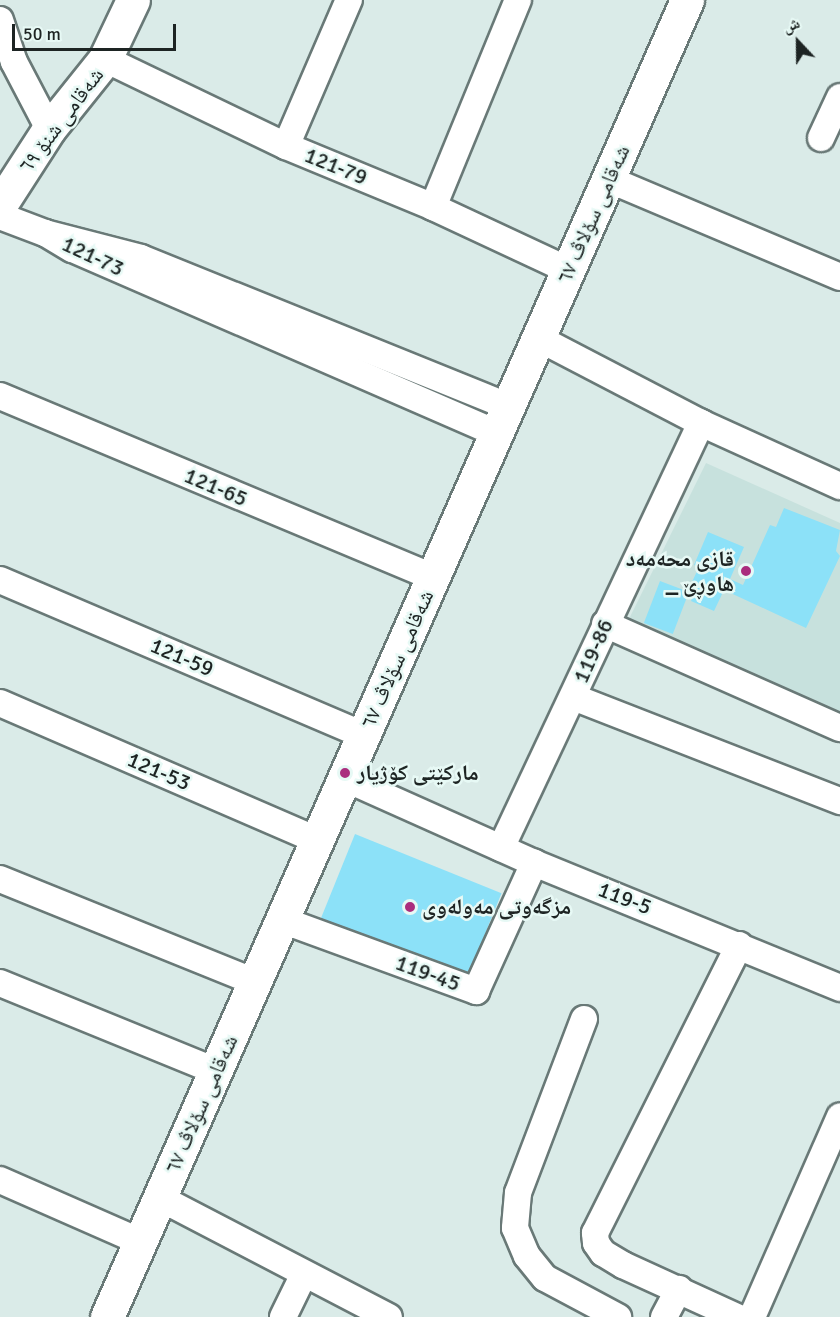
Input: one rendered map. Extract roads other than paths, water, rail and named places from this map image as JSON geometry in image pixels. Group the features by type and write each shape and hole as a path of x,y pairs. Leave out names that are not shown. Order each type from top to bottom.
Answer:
{"street":[{"name":"شەقامی شنۆ ٦٩","path":"0,205 49,129 105,59 133,0"},
{"path":"286,146 349,0"},
{"path":"433,207 518,0"},
{"name":"شەقامی سۆلاڤ ٦٧","path":"107,1317 687,0"},
{"path":"0,20 14,62 49,129"},
{"name":"121-79","path":"105,59 286,146 433,207 568,270"},
{"path":"821,138 840,97"},
{"path":"608,179 840,277"},
{"name":"121-73","path":"0,216 45,233 141,258 502,419"},
{"path":"538,338 701,423 840,486"},
{"name":"121-65","path":"0,396 433,577"},
{"name":"119-86","path":"501,848 701,423"},
{"name":"121-59","path":"0,580 363,735"},
{"path":"605,624 840,728"},
{"path":"573,697 837,792"},
{"name":"121-53","path":"0,703 317,840"},
{"name":"119-5","path":"345,778 534,863 840,988"},
{"name":"119-45","path":"282,920 476,991 534,863"},
{"path":"0,879 255,982"},
{"path":"737,1317 603,1253 596,1243 595,1233 739,945"},
{"path":"0,983 216,1071"},
{"path":"584,1019 518,1193 515,1228 526,1256 545,1278 618,1317"},
{"path":"752,1317 837,1130"},
{"path":"0,1180 139,1241"},
{"path":"160,1198 389,1317"},
{"path":"283,1317 303,1274"},
{"path":"664,1317 679,1289"}],"place":[{"name":"قازی محەمەد _ هاوڕێ","path":"746,571"},
{"name":"مارکێتی کۆژیار","path":"345,773"},
{"name":"مزگەوتی مەولەوی","path":"410,907"}]}
